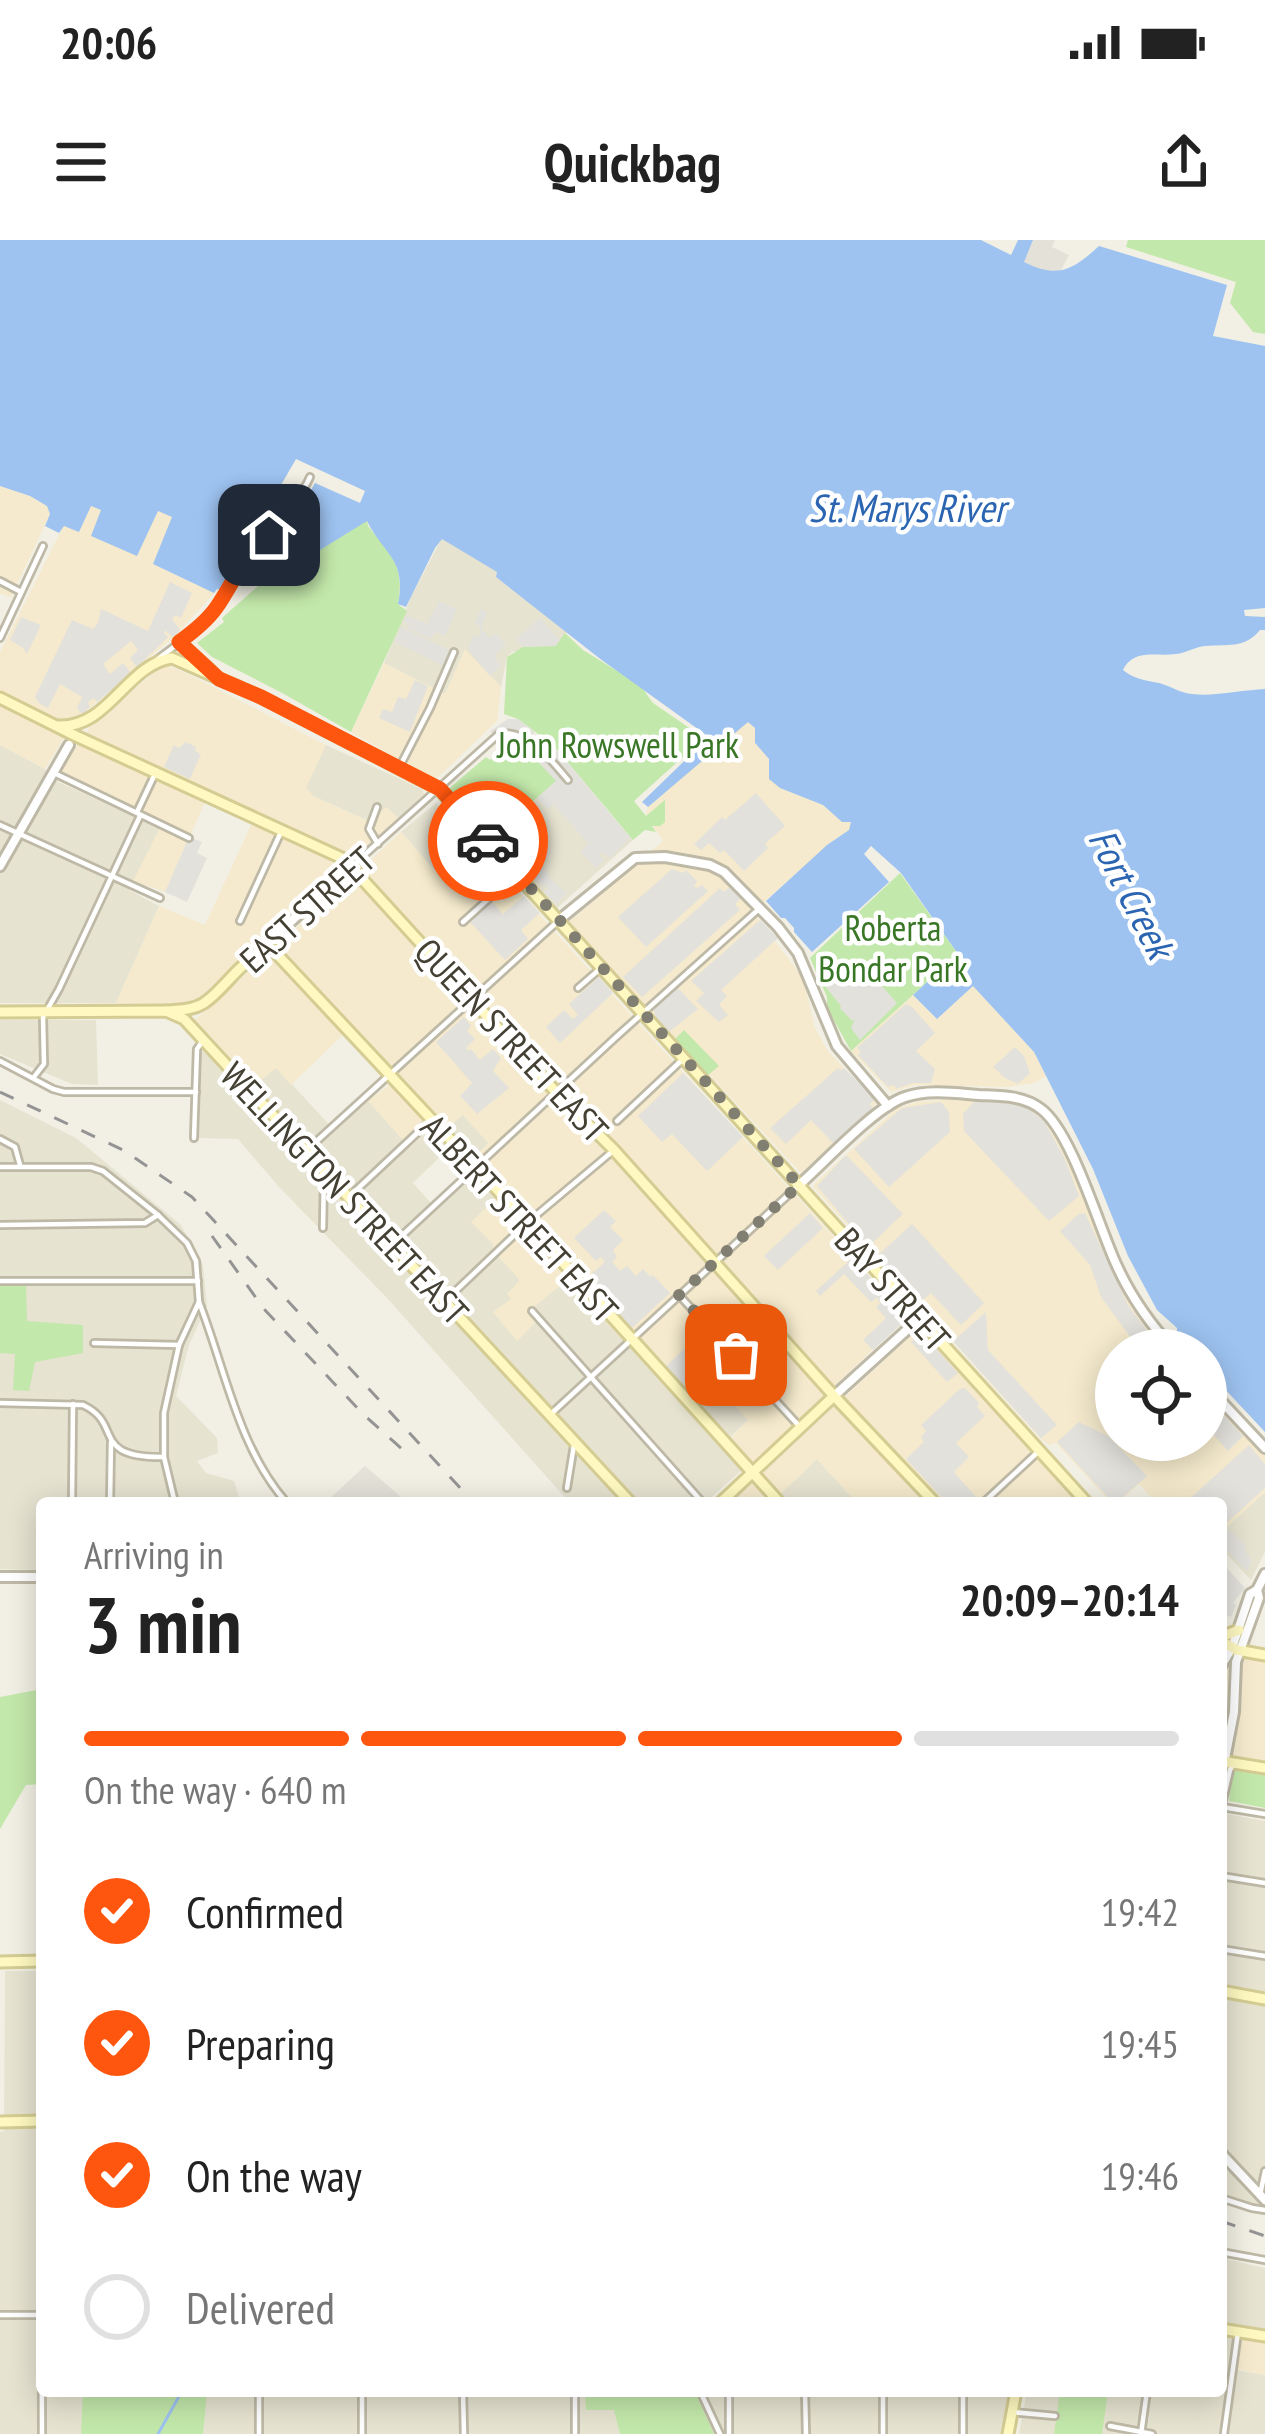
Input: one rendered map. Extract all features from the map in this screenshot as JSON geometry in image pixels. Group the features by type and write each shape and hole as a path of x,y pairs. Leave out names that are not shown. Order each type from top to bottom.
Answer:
{"main road":[{"path":"179,642 219,679"},
{"path":"58,727 90,719 157,660"},
{"name":"BAY STREET","path":"157,660 183,661 440,789 1082,1497"},
{"name":"QUEEN STREET EAST","path":"0,698 334,853 351,867 929,1497"},
{"path":"90,719 93,744"},
{"path":"253,956 274,951"},
{"name":"ALBERT STREET EAST","path":"274,951 774,1497"},
{"name":"EAST STREET","path":"204,1003 253,956"},
{"path":"0,1012 166,1011 204,1003"},
{"path":"200,1035 197,1016 204,1003"},
{"name":"WELLINGTON STREET EAST","path":"166,1011 184,1019 200,1035 626,1497"},
{"path":"726,1497 834,1396"},
{"path":"1227,1636 1239,1630"},
{"path":"1227,1643 1237,1650 1265,1654"},
{"path":"1227,1761 1265,1768"},
{"path":"0,1962 36,1961"},
{"path":"1227,1993 1265,1999"},
{"path":"0,2122 36,2122"},
{"path":"1227,2330 1265,2336"},
{"path":"1008,2434 1015,2397"}],"street":[{"path":"157,660 214,611 246,560 287,514 310,477"},
{"path":"0,638 44,547"},
{"path":"0,581 21,592"},
{"path":"398,768 454,652"},
{"path":"58,727 68,736 69,746"},
{"name":"EAST STREET","path":"253,956 500,733 512,733 533,744 568,780"},
{"path":"0,866 69,746 77,741 93,744"},
{"path":"34,1077 44,1064 46,1012 156,771"},
{"path":"52,772 189,838"},
{"path":"377,807 369,829 378,844"},
{"path":"0,825 160,898"},
{"path":"240,921 281,832"},
{"path":"308,1149 559,920 626,862 645,856 665,856 724,872 760,908 803,963 837,1046 889,1106"},
{"path":"463,922 515,874"},
{"path":"393,1245 760,908"},
{"path":"274,951 287,927"},
{"path":"578,988 601,968"},
{"path":"194,1138 200,1035"},
{"path":"616,1121 683,1059"},
{"path":"0,1061 64,1092 196,1092"},
{"path":"550,1414 889,1106 925,1093 1008,1096 1044,1111 1063,1135 1127,1287 1156,1329"},
{"path":"350,1197 430,1121"},
{"path":"0,1139 15,1147 20,1167"},
{"path":"445,1301 614,1150"},
{"path":"0,1167 104,1171 187,1243 193,1252 199,1302 250,1446 281,1497"},
{"path":"323,1228 325,1168"},
{"path":"0,1226 145,1222 158,1215"},
{"path":"0,1281 198,1282"},
{"path":"679,1295 800,1427"},
{"path":"174,1497 164,1457 164,1413 179,1345 199,1302"},
{"path":"532,1311 698,1497"},
{"path":"834,1396 920,1318"},
{"path":"94,1342 179,1345"},
{"path":"0,1403 73,1404 93,1409 111,1442 130,1455 164,1457"},
{"path":"72,1497 73,1404"},
{"path":"1227,1407 1265,1448"},
{"path":"567,1489 574,1440"},
{"path":"110,1497 111,1442"},
{"path":"989,1497 1040,1450"},
{"path":"1227,1761 1239,1630 1250,1594 1265,1574"},
{"path":"0,1577 36,1577"},
{"path":"1227,1660 1237,1650 1259,1598 1257,1590"},
{"path":"1227,1809 1265,1814"},
{"path":"1227,1877 1265,1882"},
{"path":"1227,1950 1265,1957"},
{"path":"1227,2159 1263,2198"},
{"path":"1263,2198 1265,2171"},
{"path":"1227,2200 1265,2210"},
{"path":"1227,2253 1265,2260"},
{"path":"0,2315 36,2315"},
{"path":"1224,2434 1238,2332"},
{"path":"42,2397 42,2434"},
{"path":"259,2397 259,2434"},
{"path":"362,2397 362,2434"},
{"path":"463,2397 464,2434"},
{"path":"575,2397 575,2434"},
{"path":"703,2397 719,2434"},
{"path":"729,2434 730,2397"},
{"path":"806,2397 806,2434"},
{"path":"884,2397 884,2434"},
{"path":"963,2397 963,2434"},
{"path":"1141,2433 1146,2397"},
{"path":"1012,2412 1055,2416"},
{"path":"1110,2426 1152,2434"}],"shaded area":[{"path":"1033,240 1055,240 1052,247 1069,255 1060,272 1048,274 1023,262"},
{"path":"0,486 48,506 50,514 11,597 0,594"},
{"path":"91,505 102,510 136,556 158,510 173,517 153,564 214,593 175,636 74,721 45,769 0,745 0,652 64,525"},
{"path":"442,538 498,572 496,577 568,631 556,646 512,652 501,687 465,650 445,694 384,663"},
{"path":"170,582 192,593 181,618 175,615 172,619 180,630 176,635 165,630 168,637 137,667 130,658 138,650 131,641 103,664 110,674 123,663 131,673 97,702 94,698 88,702 90,707 82,714 77,708 82,697 60,684 48,708 40,704 35,697 72,620 93,629 101,609 148,631"},
{"path":"439,601 457,609 445,636 436,632 431,639 407,628 406,615 427,624"},
{"path":"481,609 487,612 481,628 490,638 496,633 506,645 494,656 501,665 490,676 468,649 474,634 479,638 481,633 475,623"},
{"path":"21,617 41,625 27,654 10,640"},
{"path":"540,618 560,640 556,646 523,647 516,639"},
{"path":"401,627 449,650 444,666 394,642"},
{"path":"465,649 501,687 497,721 435,780 351,732 384,663 445,694"},
{"path":"164,664 326,745 306,788 313,796 370,822 386,807 398,818 191,1005 116,1003 159,906 205,925 252,823 205,802 165,892 133,881 163,822 64,777 60,771 90,727"},
{"path":"415,680 428,686 410,732 379,718 383,709 392,712 398,697 406,699"},
{"path":"508,719 518,719 535,732 524,747 513,737 501,743 490,731"},
{"path":"747,721 755,728 755,743 769,759 780,788 823,805 842,822 852,821 850,830 766,900 757,917 803,978 815,1028 828,1051 877,1103 801,1173 568,923 663,841 646,816 648,807"},
{"path":"542,736 630,838 610,858 602,852 604,860 596,868 581,852 588,843 553,804 548,809 537,798 556,781 528,751"},
{"path":"186,742 201,754 190,779 164,767 174,745 179,748"},
{"path":"0,745 45,769 54,780 160,828 129,890 159,906 116,1003 0,1003"},
{"path":"326,745 424,794 398,818 386,807 371,822 313,796 305,788"},
{"path":"579,778 633,840 556,909 492,838 557,780"},
{"path":"756,793 785,826 744,871 724,850 720,853 709,843 701,850 694,844 722,817 725,820"},
{"path":"436,803 471,840 435,871 401,832"},
{"path":"509,820 527,834 532,830 552,852 544,861 539,856 536,860 567,893 556,904 544,892 548,888 490,840"},
{"path":"401,832 435,871 471,840 907,1317 753,1463 729,1439 748,1420 718,1387 690,1413 567,1280 530,1310 539,1319 517,1341 493,1312 511,1299 507,1294 520,1280 471,1222 496,1198 465,1167 488,1143 463,1115 438,1136 430,1129 409,1147 368,1101 389,1085 345,1033 291,1085 276,1068 253,1087 194,1021"},
{"path":"189,837 202,842 197,853 207,858 187,902 165,892"},
{"path":"672,869 686,870 697,881 694,886 702,885 708,891 646,947 618,917"},
{"path":"730,887 741,898 735,904 740,910 642,997 623,977 720,888 723,892"},
{"path":"524,896 540,913 521,930 528,939 505,960 470,922 492,902 503,914"},
{"path":"760,920 778,938 721,990 727,996 719,1005 728,1015 719,1022 696,1001 704,993 691,981"},
{"path":"842,969 849,969 860,982 874,977 897,1003 860,1040 851,1028 855,1019 840,1008 825,986"},
{"path":"599,977 613,993 560,1043 546,1027 564,1010 573,1019 578,1015 569,1004"},
{"path":"674,984 698,1009 669,1032 652,1006"},
{"path":"973,985 1034,1052 1046,1076 1008,1087 915,1085 891,1092 851,1051 913,995 937,1019"},
{"path":"906,1004 935,1033 916,1051 935,1069 931,1083 896,1089 888,1087 857,1048"},
{"path":"464,1017 475,1039 466,1048 480,1060 493,1049 501,1058 493,1071 509,1088 477,1114 460,1096 472,1083 436,1042"},
{"path":"0,1020 96,1020 98,1085 72,1084 0,1054"},
{"path":"215,1042 252,1087 276,1067 335,1131 368,1101 410,1147 431,1129 438,1136 462,1114 489,1143 465,1167 447,1150 413,1183 437,1210 474,1176 497,1198 493,1250 520,1280 512,1298 494,1313 517,1340 529,1310 567,1280 690,1412 718,1386 748,1420 721,1446 742,1470 712,1497 565,1497 238,1139 199,1138 201,1053"},
{"path":"1015,1047 1030,1073 1018,1084 993,1067"},
{"path":"838,1068 844,1068 875,1099 870,1104 873,1109 834,1144 811,1120 786,1144 770,1128"},
{"path":"683,1073 743,1137 707,1171 672,1134 662,1142 638,1116"},
{"path":"968,1098 1026,1103 1041,1113 1057,1134 1117,1281 1149,1329 1095,1329 1095,1461 1227,1461 1227,1414 1265,1454 1265,1492 1227,1527 1227,1497 1151,1497 1139,1484 1125,1497 1106,1497 1056,1443 1049,1445 1040,1438 814,1188 897,1108"},
{"path":"0,1100 76,1138 181,1225 203,1265 207,1306 189,1345 176,1396 217,1438 218,1453 197,1461 206,1473 234,1481 239,1497 36,1497 36,1570 0,1569"},
{"path":"975,1101 1029,1109 1044,1121 1079,1196 1049,1221 964,1131 963,1114"},
{"path":"941,1102 949,1112 950,1132 889,1187 854,1149 902,1108"},
{"path":"846,1155 903,1214 868,1247 817,1186"},
{"path":"604,1210 616,1221 610,1227 623,1240 613,1250 617,1257 612,1262 620,1271 627,1266 636,1276 643,1269 670,1293 632,1328 586,1279 605,1262 601,1257 596,1261 574,1238"},
{"path":"810,1213 823,1228 778,1270 764,1256"},
{"path":"1085,1213 1128,1305 1146,1329 1125,1329 1101,1297 1090,1265 1060,1231"},
{"path":"912,1224 984,1303 961,1325 931,1293 919,1303 876,1257"},
{"path":"852,1258 908,1318 873,1350 863,1340 886,1318 876,1307 877,1298 871,1302 844,1274 820,1296 816,1291"},
{"path":"986,1312 988,1350 1057,1425 1041,1438 953,1341"},
{"path":"920,1327 1073,1497 852,1497 817,1459 777,1497 737,1497"},
{"path":"706,1329 738,1363 695,1402 664,1368"},
{"path":"922,1333 958,1373 947,1382 911,1342"},
{"path":"965,1388 979,1403 985,1416 956,1443 969,1457 954,1472 976,1497 941,1497 906,1459 924,1442 921,1437 926,1431 921,1425"},
{"path":"1227,1419 1243,1436 1227,1450"},
{"path":"1079,1422 1095,1430 1095,1461 1132,1461 1147,1476 1123,1497 1107,1497 1057,1442"},
{"path":"1249,1445 1265,1464 1265,1488 1227,1523 1227,1497 1192,1497"},
{"path":"817,1459 852,1497 777,1497"},
{"path":"365,1466 401,1497 331,1497"},
{"path":"1265,1492 1265,1552 1251,1580 1227,1554 1227,1527"},
{"path":"1227,1532 1246,1546 1252,1561 1247,1571 1227,1550"},
{"path":"1227,1568 1245,1588 1233,1603 1231,1617 1227,1615"},
{"path":"1246,1657 1265,1660 1265,1763 1227,1756 1227,1669"},
{"path":"1227,1814 1265,1821 1265,2210 1227,2200"},
{"path":"5,1971 36,1971 36,2397 1010,2397 1003,2434 0,2434 0,2132 4,2131"},
{"path":"1227,2259 1265,2268 1265,2329 1236,2324 1230,2369 1265,2375 1265,2434 1019,2434 1026,2397 1227,2397"},
{"path":"1236,2324 1265,2329 1265,2375 1229,2368"}],"green space":[{"path":"1128,240 1265,240 1265,334 1253,332 1230,303 1236,282 1126,247"},
{"path":"367,520 394,561 400,579 398,604 407,611 351,732 212,657 197,643 266,579"},
{"name":"John Rowswell Park","path":"565,633 583,650 640,685 653,703 704,738 634,801 646,816 665,800 665,822 652,826 656,832 645,830 633,840 554,746 504,714 507,657 523,647 555,646"},
{"path":"509,737 557,780 492,838 446,791 486,757 490,760"},
{"name":"Roberta Bondar Park","path":"900,873 958,954 851,1051 827,1008 810,958"},
{"path":"684,1030 719,1066 708,1075 675,1039"},
{"path":"0,1283 26,1285 27,1321 83,1325 83,1353 35,1362 29,1391 13,1390 15,1354 0,1353"},
{"path":"36,1690 36,1784 26,1785 0,1829 0,1697"},
{"path":"1236,1771 1265,1775 1265,1808 1229,1801"},
{"path":"83,2397 206,2397 203,2434 81,2434"},
{"path":"585,2397 698,2397 714,2434 620,2434 614,2410 586,2410"},
{"path":"1059,2397 1107,2397 1102,2434 1054,2434"}],"water":[{"name":"St. Marys River","path":"0,240 981,240 1011,255 1018,240 1033,240 1024,262 1046,270 1073,266 1099,246 1227,285 1213,336 1265,346 1265,608 1244,610 1245,616 1265,617 1265,630 1235,644 1139,656 1123,670 1195,694 1265,689 1265,1432 1227,1391 1227,1329 1177,1329 1157,1310 1034,1052 973,986 937,1019 913,995 958,954 901,873 871,846 864,854 889,882 812,952 766,901 849,830 851,822 842,822 823,805 769,779 769,759 755,743 755,728 748,722 648,807 642,802 709,737 599,658 496,577 497,572 442,539 406,607 398,604 397,567 367,521 281,574 261,577 315,483 360,503 365,491 296,459 221,589 214,593 153,564 172,517 158,511 137,556 91,536 101,510 91,506 79,532 64,526 59,533 45,526 50,514 47,506 0,486"}],"waterway":[{"path":"158,2434 179,2397"}],"railway":[{"path":"0,1092 125,1151 192,1197 468,1497"},
{"path":"212,1236 264,1309 363,1414 412,1458"},
{"path":"1227,2223 1265,2236"}],"way so far":[{"path":"488,841 799,1185 679,1295 736,1355"}],"route":[{"path":"269,535 246,560 214,611 179,642 219,679 440,789 488,841"}],"water label":[{"name":"Fort Creek","path":"1132,893"}]}
